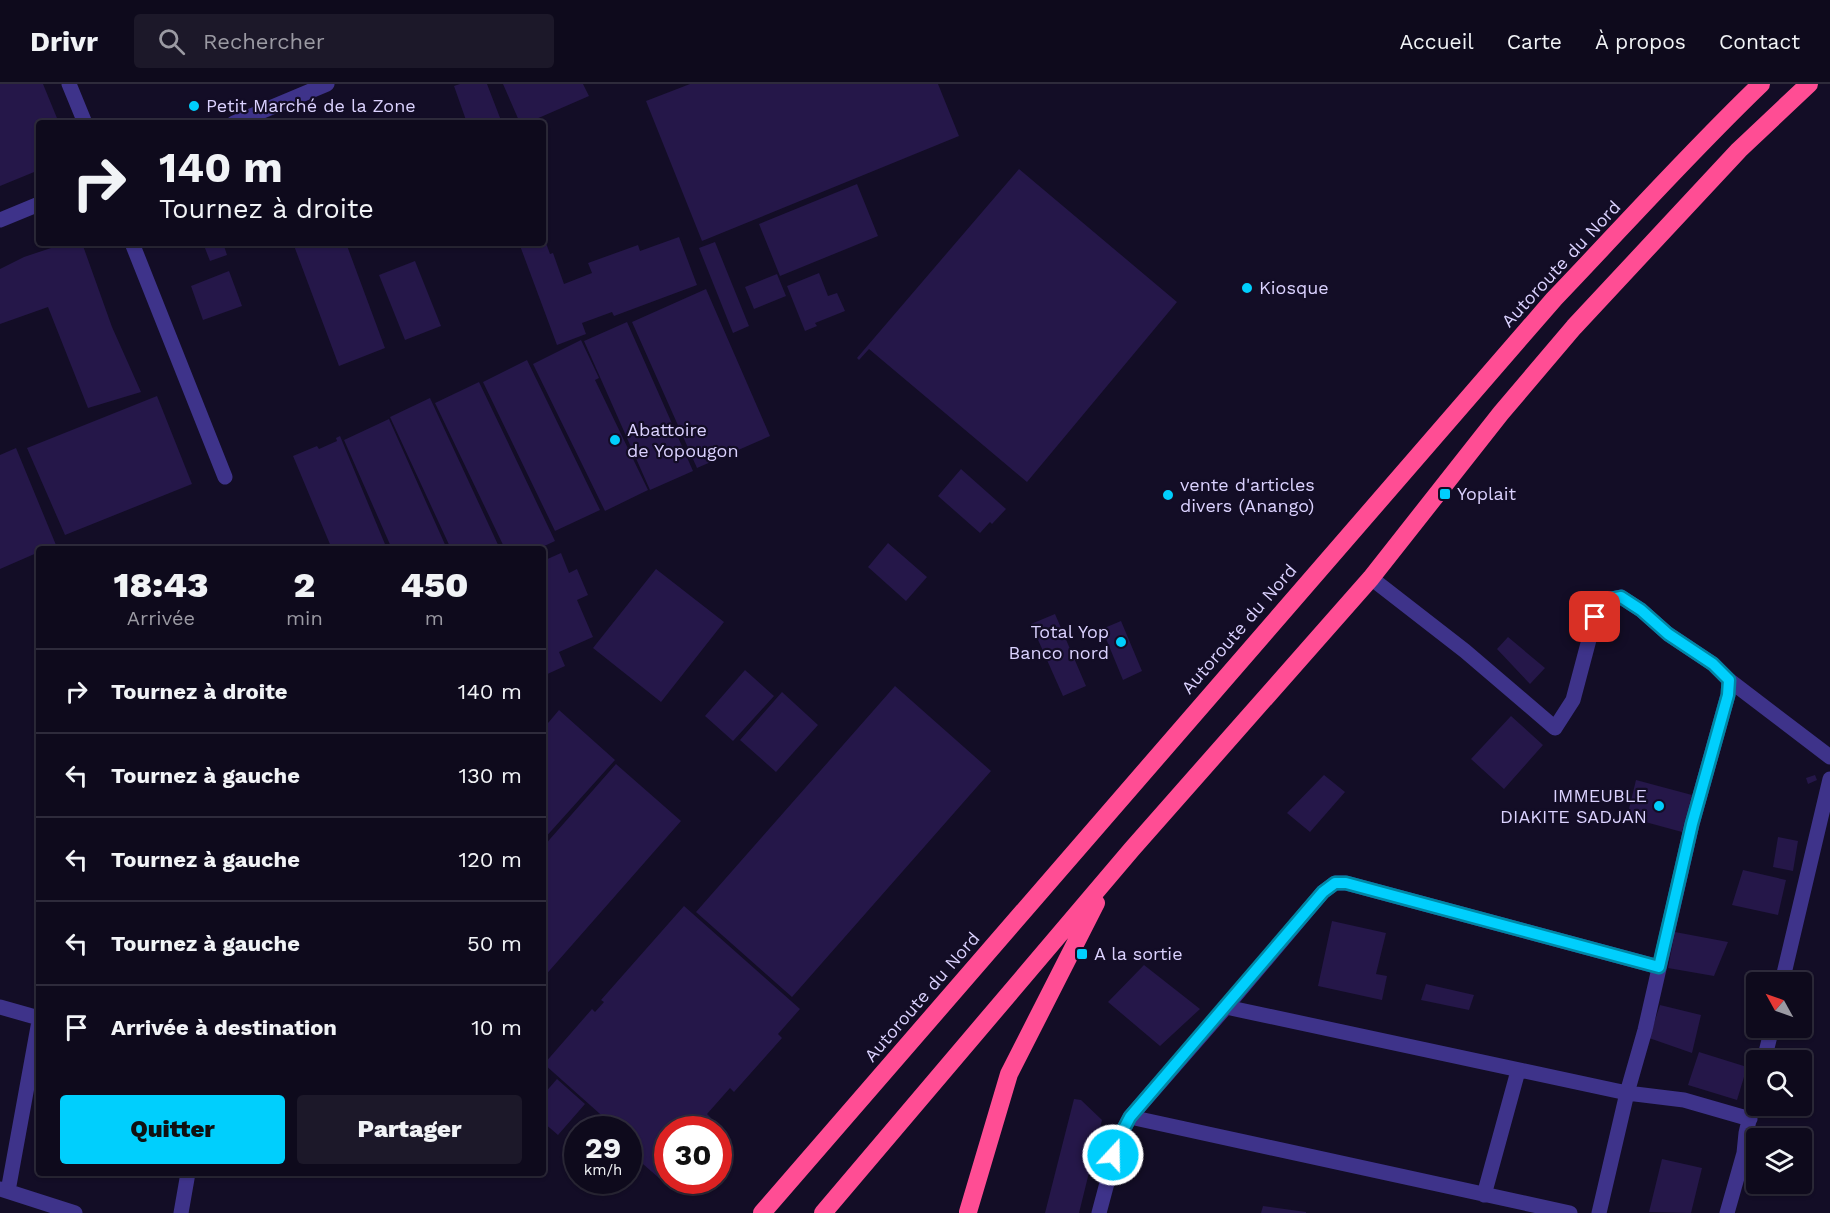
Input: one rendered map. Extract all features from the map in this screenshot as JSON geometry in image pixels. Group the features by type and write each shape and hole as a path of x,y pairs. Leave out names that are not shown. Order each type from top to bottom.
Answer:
{"highway":[{"name":"Autoroute du Nord","path":"762,1213 1554,299 1714,129 1761,84"},
{"path":"823,1213 1132,849 1371,578 1501,413 1574,327 1739,150 1809,84"},
{"path":"970,1213 1009,1074 1099,896 1132,849"}],"street":[{"path":"69,84 84,120"},
{"path":"241,120 327,84"},
{"path":"0,220 36,205"},
{"path":"133,246 225,477"},
{"path":"1371,578 1465,651 1555,728 1573,700 1595,617 1606,600 1621,597 1641,610 1668,634 1713,664 1729,680 1830,758"},
{"path":"1599,1213 1627,1093 1645,1030 1692,824 1728,695 1729,680"},
{"path":"1784,972 1830,779"},
{"path":"1099,1213 1119,1138 1130,1117 1331,885 1340,882 1659,967"},
{"path":"0,1007 36,1019"},
{"path":"1226,1007 1518,1071 1627,1093 1684,1100 1750,1119"},
{"path":"36,1035 4,1190 75,1213"},
{"path":"1484,1195 1518,1071"},
{"path":"1727,1213 1744,1153 1751,1116"},
{"path":"1130,1117 1570,1213"},
{"path":"181,1213 187,1176"}],"building":[{"path":"0,84 43,84 58,120 36,120 36,171 0,186"},
{"path":"487,84 501,120 466,120 454,86"},
{"path":"503,84 583,84 589,96 534,120 519,120"},
{"path":"690,84 938,84 959,136 702,241 646,101"},
{"path":"1019,169 1177,302 1027,482 869,349 859,360 857,358"},
{"path":"857,184 878,236 780,276 759,224"},
{"path":"679,237 697,285 614,316 612,312 582,323 586,334 557,345 520,246 546,246 546,243 550,254 553,253 564,284 592,273 588,263 638,245 640,251"},
{"path":"715,242 749,326 733,333 699,248"},
{"path":"57,246 83,246 112,327 141,392 88,408 48,307 0,324 0,269 24,257"},
{"path":"204,246 224,246 227,255 210,261"},
{"path":"294,246 347,246 385,348 339,366"},
{"path":"415,261 441,326 405,340 379,275"},
{"path":"229,271 242,306 203,320 191,286"},
{"path":"819,273 828,296 837,293 845,311 815,323 817,326 805,331 787,286"},
{"path":"777,274 786,296 754,309 745,287"},
{"path":"706,289 770,436 697,468 632,322"},
{"path":"627,322 693,471 650,490 584,341"},
{"path":"581,340 599,378 595,380 648,490 605,511 533,364"},
{"path":"527,360 600,510 555,531 483,382"},
{"path":"479,382 555,541 544,546 504,546 435,403"},
{"path":"157,396 192,484 65,535 27,448"},
{"path":"430,398 499,546 450,546 390,417"},
{"path":"389,419 446,546 391,546 344,440"},
{"path":"340,436 386,546 331,546 293,456 317,446 319,449 337,441 336,438"},
{"path":"16,448 56,545 36,546 36,553 0,569 0,455"},
{"path":"961,469 1006,509 980,533 938,496"},
{"path":"888,543 927,577 906,601 868,567"},
{"path":"561,553 569,573 577,569 588,595 577,600 593,637 559,652 565,666 546,675 546,560"},
{"path":"656,569 724,622 661,702 593,648"},
{"path":"1055,614 1086,686 1063,696 1031,624"},
{"path":"1121,621 1142,671 1123,680 1102,629"},
{"path":"1508,637 1545,668 1530,684 1497,649"},
{"path":"745,670 774,696 733,741 705,716"},
{"path":"895,686 991,771 792,997 696,912"},
{"path":"782,692 818,725 776,772 740,740"},
{"path":"559,710 615,760 546,837 546,725"},
{"path":"1511,716 1543,745 1504,789 1471,759"},
{"path":"616,764 681,821 546,975 546,844"},
{"path":"1324,775 1345,792 1310,832 1287,813"},
{"path":"1815,775 1817,780 1808,784 1806,778"},
{"name":"IMMEUBLE DIAKITE SADJAN","path":"1636,780 1692,795 1682,832 1627,817"},
{"path":"1778,837 1798,841 1793,871 1773,867"},
{"path":"1743,870 1786,880 1778,915 1732,905"},
{"path":"684,906 800,1009 778,1034 782,1038 734,1092 730,1088 707,1114 709,1116 654,1116 654,1174 642,1163 642,1116 602,1116 546,1066 546,1062 592,1009 595,1012 604,1002 601,1000"},
{"path":"1332,921 1386,933 1376,974 1387,976 1382,1000 1318,986"},
{"path":"1675,932 1728,942 1714,976 1668,968"},
{"path":"1144,965 1200,1009 1160,1046 1108,1002"},
{"path":"1426,984 1474,995 1469,1010 1421,1000"},
{"path":"1660,1005 1701,1015 1692,1053 1649,1038"},
{"path":"1699,1052 1746,1067 1737,1100 1688,1085"},
{"path":"557,1079 585,1104 575,1116 564,1116 564,1128 558,1135 546,1125 546,1092"},
{"path":"1074,1099 1081,1100 1102,1120 1079,1213 1045,1213"},
{"path":"1756,1126 1791,1128 1755,1128"},
{"path":"1662,1159 1702,1168 1691,1213 1649,1212"},
{"path":"1263,1206 1306,1212 1306,1213 1261,1213"}],"place":[{"name":"Petit Marché de la Zone","path":"194,106"},
{"name":"Kiosque","path":"1247,288"},
{"name":"Abattoire de Yopougon","path":"615,440"},
{"name":"Yoplait","path":"1445,494"},
{"name":"vente d'articles divers (Anango)","path":"1168,495"},
{"name":"Total Yop Banco nord","path":"1121,642"},
{"name":"IMMEUBLE DIAKITE SADJAN","path":"1659,806"},
{"name":"A la sortie","path":"1082,954"}],"route":[{"path":"1113,1155 1130,1117 1323,892 1335,883 1346,883 1659,967 1692,824 1728,695 1729,680 1713,664 1668,634 1641,610 1621,597 1606,600 1595,617"}]}
